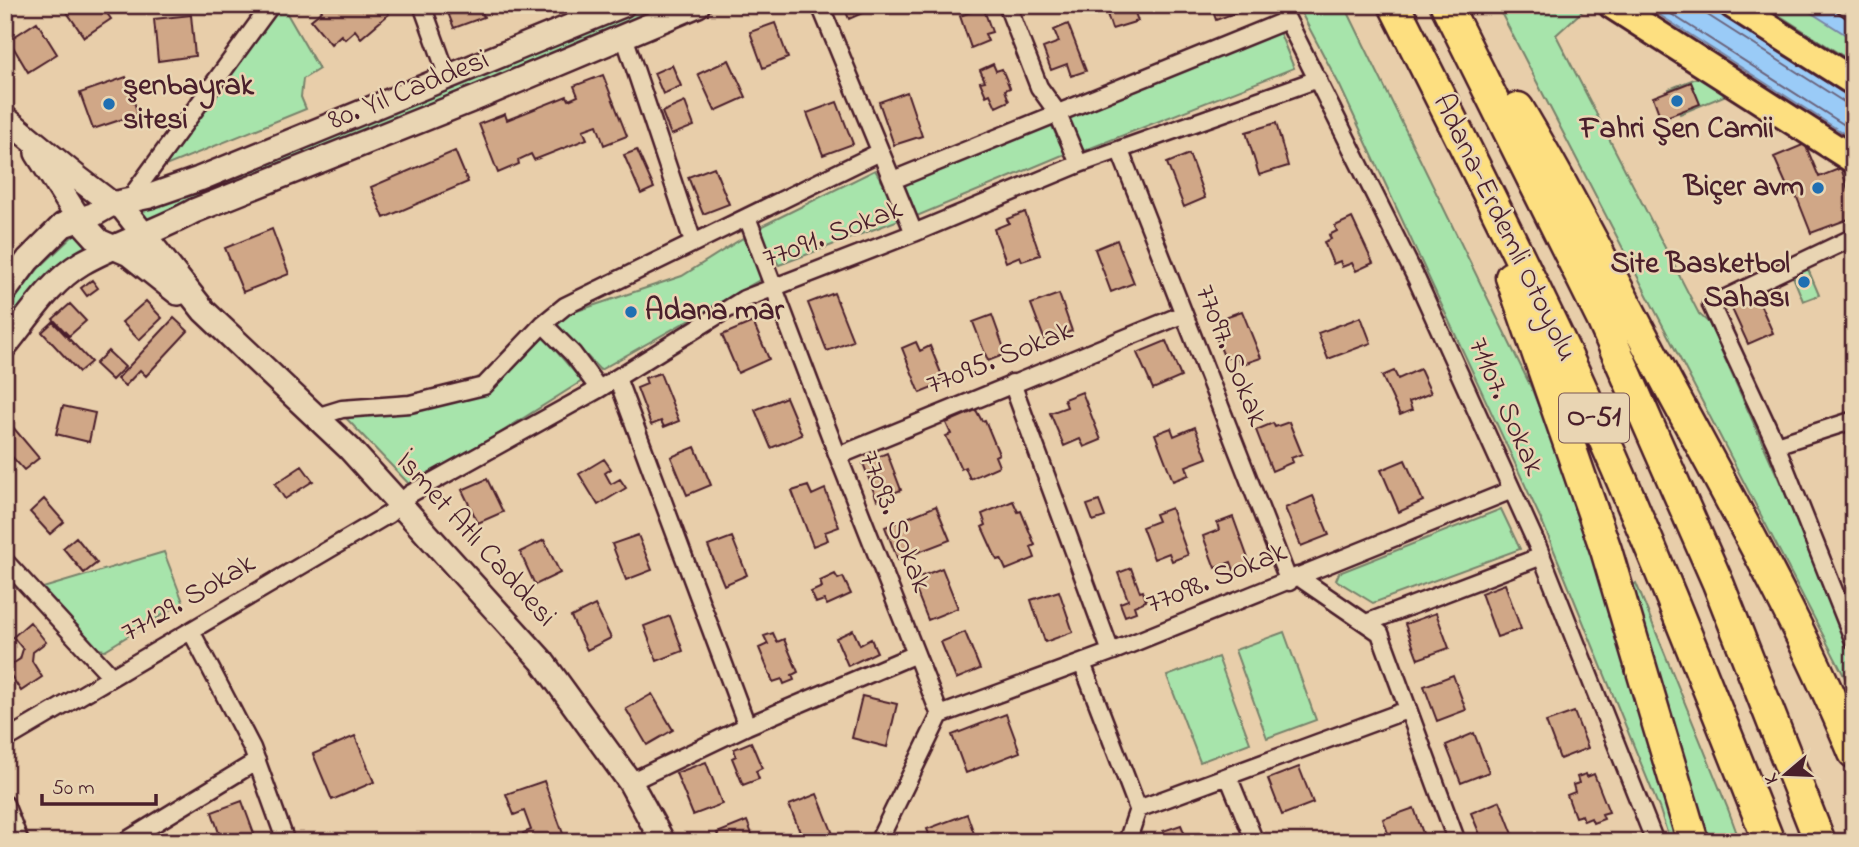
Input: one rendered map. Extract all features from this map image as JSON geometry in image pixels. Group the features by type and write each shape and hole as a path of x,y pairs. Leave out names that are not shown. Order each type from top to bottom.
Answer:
{"highway":[{"name":"Adana-Erdemli Otoyolu","path":"1394,5 1566,354 1678,610 1769,842"},
{"name":"Adana-Erdemli Otoyolu","path":"1446,5 1602,318 1718,583 1820,842"},
{"path":"1455,5 1531,130 1593,241 1771,574 1854,753"},
{"path":"1468,151 1606,550 1693,842"}],"main road":[{"name":"80. Yıl Caddesi","path":"79,219 93,215 112,204 138,199 199,179 623,5"},
{"name":"80. Yıl Caddesi","path":"116,248 194,211 698,5"},
{"path":"1612,5 1854,160"},
{"path":"1733,5 1854,82"},
{"path":"5,118 112,204"},
{"path":"5,290 28,260 63,225 79,219 25,136"},
{"name":"İsmet Atlı Caddesi","path":"112,204 122,207 204,311 349,448 542,662 630,782 663,842"},
{"name":"İsmet Atlı Caddesi","path":"79,219 99,241 130,254 161,282 204,311"},
{"path":"5,346 55,285 82,263 116,248"}],"street":[{"path":"138,199 136,190 271,5"},
{"path":"422,5 448,77"},
{"path":"820,5 914,233"},
{"path":"1007,5 1039,87 1057,112 1079,164"},
{"name":"71107. Sokak","path":"1280,5 1417,280 1542,556 1655,842"},
{"path":"1844,5 1854,12"},
{"path":"893,180 1287,20"},
{"path":"624,36 694,242"},
{"name":"77091. Sokak","path":"400,505 410,494 599,389 744,299 914,233 1079,164 1318,79"},
{"name":"77097. Sokak","path":"1120,151 1293,579"},
{"path":"316,417 342,410 411,404 484,386 543,324 565,306 880,152"},
{"name":"77093. Sokak","path":"747,217 940,715"},
{"path":"1854,237 1711,305 1847,605 1854,642"},
{"name":"77095. Sokak","path":"838,456 1184,314"},
{"path":"543,324 573,354 599,389"},
{"path":"617,378 747,726"},
{"path":"1012,383 1111,652"},
{"path":"1776,444 1854,420"},
{"name":"77098. Sokak","path":"940,715 1111,652 1512,490"},
{"name":"77129. Sokak","path":"5,740 400,505"},
{"path":"1366,623 1542,556"},
{"path":"5,561 111,676"},
{"path":"1293,579 1380,634 1457,842"},
{"path":"191,631 257,761 286,842"},
{"path":"630,782 747,726 916,654"},
{"path":"1082,663 1138,809 1127,842"},
{"path":"1138,809 1408,710"},
{"path":"878,842 940,715"},
{"path":"124,842 257,761"},
{"path":"1228,776 1255,842"},
{"path":"5,804 20,842"}],"green space":[{"path":"278,5 282,5 319,69 303,79 301,97 306,109 158,169"},
{"path":"649,5 671,5 344,140 151,226 137,208"},
{"path":"1297,5 1343,5 1347,10 1531,387 1577,505 1677,842 1670,842 1660,810 1544,526 1340,86"},
{"path":"1497,5 1589,5 1556,35 1699,314 1709,323 1792,509 1854,661 1854,695"},
{"path":"1763,5 1854,5 1854,63"},
{"path":"1279,31 1294,68 1083,151 1067,115"},
{"path":"1704,75 1731,93 1680,114 1669,89"},
{"path":"1050,122 1065,154 917,216 903,181"},
{"path":"875,170 904,218 779,265 756,229"},
{"path":"77,232 90,248 44,278 5,325 5,312 39,268"},
{"path":"743,238 765,277 600,370 555,322 568,314 682,276"},
{"name":"Site Basketbol Sahası","path":"1805,262 1819,295 1803,301 1790,269"},
{"path":"544,337 582,381 410,485 345,417 412,411 483,393"},
{"path":"1501,509 1520,549 1373,603 1336,580 1339,573"},
{"path":"164,552 185,607 177,606 105,650 98,649 43,588"},
{"path":"1636,583 1740,842 1708,842 1632,586"},
{"path":"1284,632 1316,720 1267,738 1235,650"},
{"path":"1218,657 1250,743 1200,762 1167,676"}],"water":[{"path":"1644,5 1705,5 1854,100 1854,140"},
{"path":"1799,5 1827,5 1854,23 1854,40"}],"building":[{"path":"62,5 101,5 111,19 84,37"},
{"path":"318,5 383,5 389,14 361,38 355,30 345,39 341,35 331,44 311,20 322,11"},
{"path":"445,5 479,5 484,17 454,28"},
{"path":"843,5 865,5 867,11 849,19"},
{"path":"1104,5 1132,5 1138,21 1112,29"},
{"path":"1211,5 1247,5 1248,8 1216,20"},
{"path":"983,7 992,32 985,34 988,41 971,48 960,16"},
{"path":"191,15 195,56 158,61 154,19"},
{"path":"37,22 57,54 28,72 9,40"},
{"path":"775,23 788,58 763,68 750,32"},
{"path":"1068,24 1086,71 1071,76 1067,64 1051,70 1043,48 1059,42 1054,30"},
{"path":"729,60 746,97 715,111 698,74"},
{"path":"993,64 996,71 1002,69 1010,88 1005,90 1009,101 996,107 990,94 986,96 980,82 985,81 980,70"},
{"path":"672,65 681,86 663,94 654,73"},
{"path":"603,75 627,136 604,145 597,125 583,130 587,139 534,160 531,154 518,160 519,164 498,173 479,124 505,114 507,120 567,96 569,100 578,96 574,86"},
{"name":"şenbayrak sitesi","path":"126,77 138,114 93,129 80,93"},
{"name":"Fahri Şen Camii","path":"1691,82 1700,104 1661,119 1653,97"},
{"path":"907,92 922,136 894,145 879,102"},
{"path":"685,102 694,126 671,135 662,112"},
{"path":"837,102 853,144 823,155 807,113"},
{"path":"1276,123 1288,166 1259,175 1246,132"},
{"name":"Biçer avm","path":"1805,144 1819,177 1841,168 1848,189 1854,187 1854,217 1811,233 1794,190 1790,193 1774,157"},
{"path":"637,150 654,188 641,194 624,155"},
{"path":"455,151 468,182 384,218 371,187"},
{"path":"1189,154 1205,198 1184,207 1167,163"},
{"path":"714,167 729,204 703,214 688,177"},
{"path":"1025,212 1040,255 1022,261 1020,256 1006,262 994,229 1009,223 1007,219"},
{"path":"1352,218 1373,263 1356,271 1352,263 1342,267 1340,261 1333,264 1324,242 1331,239 1329,235 1337,231 1335,226"},
{"path":"272,229 289,274 243,292 225,248"},
{"path":"1117,240 1134,283 1111,292 1095,249"},
{"path":"92,280 98,288 87,296 81,288"},
{"path":"1752,286 1773,333 1748,344 1727,298"},
{"path":"834,293 853,341 827,351 808,303"},
{"path":"1059,294 1072,331 1045,341 1031,304"},
{"path":"146,301 162,318 139,340 122,322"},
{"path":"70,304 86,321 69,336 53,319"},
{"path":"1242,311 1261,358 1240,365 1236,354 1225,359 1216,337 1228,332 1222,318"},
{"path":"992,315 1006,354 988,361 973,322"},
{"path":"1361,317 1371,343 1328,359 1318,333"},
{"path":"174,318 188,331 146,376 140,370 125,386 117,379"},
{"path":"53,322 91,362 79,372 42,332"},
{"path":"753,322 769,359 738,373 722,335"},
{"path":"1166,341 1181,377 1153,389 1137,353"},
{"path":"916,342 920,351 930,346 943,378 933,382 935,387 920,393 902,348"},
{"path":"108,351 125,367 112,380 95,364"},
{"path":"1420,369 1431,393 1409,402 1412,410 1400,415 1382,376 1394,371 1398,379"},
{"path":"660,373 679,421 664,427 661,421 651,425 637,388 647,384 645,378"},
{"path":"1082,392 1101,440 1084,447 1080,439 1064,446 1050,413 1067,407 1064,399"},
{"path":"786,397 802,435 771,448 755,410"},
{"path":"63,406 95,413 89,442 56,434"},
{"path":"976,410 982,421 985,420 999,454 995,456 999,466 970,479 965,467 961,469 946,436 951,434 946,423"},
{"path":"1289,422 1302,454 1291,458 1293,462 1272,471 1256,430 1273,423 1275,427"},
{"path":"12,426 39,458 24,470 5,449 5,432"},
{"path":"1195,427 1207,458 1186,466 1189,475 1173,481 1155,434 1171,428 1174,436"},
{"path":"695,447 711,485 687,495 671,457"},
{"path":"887,453 901,490 877,500 863,463"},
{"path":"604,459 611,469 605,473 611,484 620,479 626,488 598,505 579,474"},
{"path":"1405,460 1423,501 1399,512 1381,470"},
{"path":"302,466 313,481 285,499 275,484"},
{"path":"487,479 503,512 478,523 462,490"},
{"path":"808,486 812,495 825,489 839,527 825,532 828,540 813,546 792,491"},
{"path":"1313,496 1329,535 1301,546 1285,508"},
{"path":"44,499 64,522 50,534 30,512"},
{"path":"1013,501 1018,512 1021,511 1035,545 1031,547 1035,558 1006,570 1001,559 997,560 982,527 986,525 982,514"},
{"path":"1099,501 1105,517 1093,521 1087,505"},
{"path":"936,506 950,540 898,560 885,527"},
{"path":"1171,508 1188,555 1172,561 1169,553 1154,559 1142,527 1158,521 1155,514"},
{"path":"1233,517 1250,564 1234,570 1231,562 1215,568 1203,536 1219,530 1217,523"},
{"path":"638,535 652,570 626,580 612,544"},
{"path":"76,537 97,563 84,573 63,548"},
{"path":"732,537 747,575 724,585 708,546"},
{"path":"544,540 560,573 535,585 520,552"},
{"path":"942,568 958,608 928,620 912,580"},
{"path":"1131,568 1146,601 1134,606 1136,612 1125,616 1120,603 1128,600 1118,573"},
{"path":"835,574 838,579 843,577 851,594 827,605 824,600 816,603 811,592 822,587 820,581"},
{"path":"1505,584 1521,629 1497,637 1481,593"},
{"path":"1059,591 1073,632 1045,642 1031,600"},
{"path":"595,605 611,638 587,650 571,617"},
{"path":"1436,613 1449,648 1418,659 1405,624"},
{"path":"670,616 683,651 657,661 644,626"},
{"path":"30,622 46,642 33,652 32,661 42,677 21,691 6,668 20,659 23,649 13,637"},
{"path":"853,630 860,645 871,639 877,652 848,666 836,638"},
{"path":"965,632 980,669 956,679 941,642"},
{"path":"773,633 777,642 784,639 798,672 792,675 794,680 784,684 782,679 773,682 759,648 768,644 764,636"},
{"path":"1453,675 1466,710 1437,721 1424,686"},
{"path":"652,694 673,730 647,745 626,709"},
{"path":"862,696 897,704 887,747 852,738"},
{"path":"1574,712 1588,748 1560,759 1546,722"},
{"path":"1006,714 1020,752 966,773 952,735"},
{"path":"1474,733 1489,772 1461,783 1446,745"},
{"path":"355,736 374,782 332,800 313,754"},
{"path":"751,742 762,768 756,771 759,779 743,785 732,758 736,756 734,749"},
{"path":"706,762 722,804 693,815 676,773"},
{"path":"1299,767 1313,803 1282,815 1268,779"},
{"path":"1586,774 1587,777 1594,774 1609,812 1602,814 1604,819 1593,823 1591,818 1584,821 1582,815 1575,817 1567,795 1575,792 1573,785 1579,783 1577,777"},
{"path":"544,781 566,842 526,842 523,833 531,830 524,811 514,815 506,794"},
{"path":"817,794 833,834 815,842 804,842 789,805"},
{"path":"242,801 257,842 222,842 212,812"},
{"path":"1500,801 1516,842 1483,842 1471,813"},
{"path":"1414,808 1426,842 1391,842 1383,819"},
{"path":"967,814 977,842 932,842 927,829"},
{"path":"747,821 755,842 720,842 717,833"},
{"path":"1181,825 1188,842 1150,842 1165,836 1163,831"}],"place":[{"name":"Fahri Şen Camii","path":"1677,101"},
{"name":"şenbayrak sitesi","path":"109,104"},
{"name":"Biçer avm","path":"1818,188"},
{"name":"Site Basketbol Sahası","path":"1804,282"},
{"name":"Adana mar","path":"631,312"}]}
